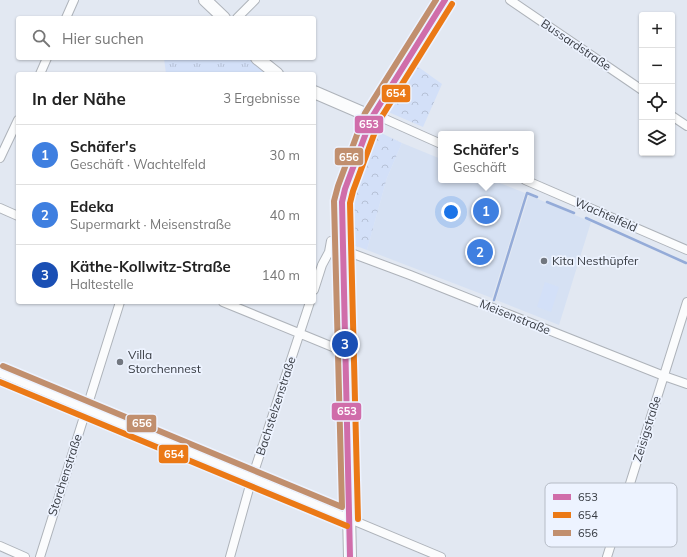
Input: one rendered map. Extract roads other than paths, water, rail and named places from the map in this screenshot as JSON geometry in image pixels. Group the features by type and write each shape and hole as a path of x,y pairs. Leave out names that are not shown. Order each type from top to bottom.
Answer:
{"street":[{"path":"67,16 74,0"},
{"path":"205,0 222,16"},
{"path":"239,16 255,0"},
{"path":"350,557 342,202 345,189 372,117 446,0"},
{"name":"Bussardstraße","path":"510,0 639,88"},
{"path":"41,72 46,60"},
{"path":"260,60 275,72"},
{"path":"316,93 372,117 385,119 438,143"},
{"path":"675,118 687,126"},
{"path":"0,158 16,124"},
{"name":"Wachtelfeld","path":"532,183 687,250"},
{"path":"0,208 16,215"},
{"path":"316,284 322,265 329,252 331,241"},
{"name":"Meisenstraße","path":"343,250 687,384"},
{"name":"Zeisigstraße","path":"630,483 687,302"},
{"name":"Storchenstraße","path":"40,557 119,304"},
{"path":"228,304 345,352"},
{"name":"Bachstelzenstraße","path":"230,557 252,478 309,304"},
{"path":"0,372 440,557"},
{"path":"0,546 25,557"},
{"name":"Zeisigstraße","path":"607,557 610,547"}],"waterway":[{"path":"494,300 527,193 537,197"},
{"path":"547,202 574,213"},
{"path":"586,218 686,263"}],"place":[{"name":"Schäfer's","path":"486,211"},
{"name":"Edeka","path":"480,252"},
{"name":"Kita Nesthüpfer","path":"544,261"},
{"name":"Käthe-Kollwitz-Straße","path":"345,344"},
{"name":"Villa Storchennest","path":"120,362"}]}
